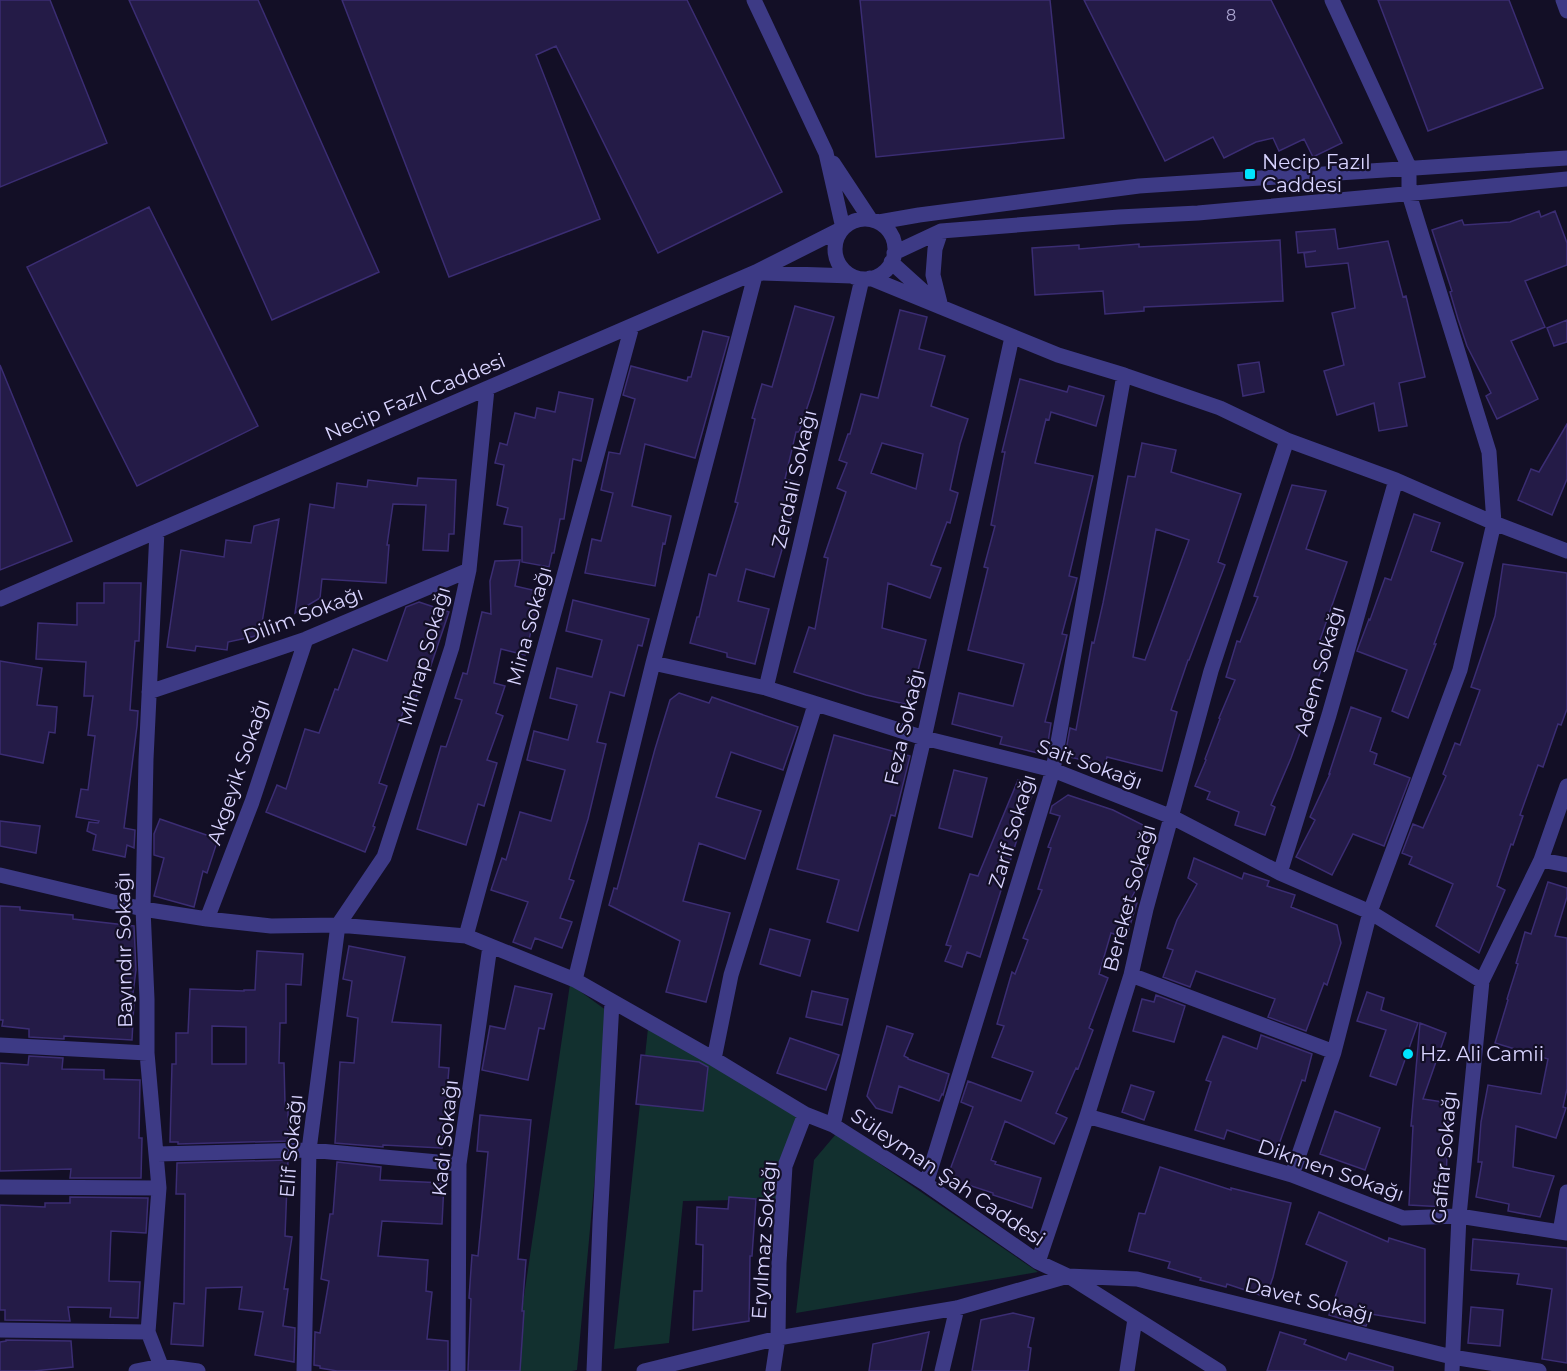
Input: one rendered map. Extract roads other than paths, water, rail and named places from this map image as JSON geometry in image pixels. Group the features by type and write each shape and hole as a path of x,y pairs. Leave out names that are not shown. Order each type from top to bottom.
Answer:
{"street":[{"path":"574,980 653,663 756,272 862,278 879,275 886,270 892,258 894,244 891,235 886,228 874,221 826,153 754,0"},
{"path":"1292,1176 1334,1052 1370,912 1460,670 1494,523 1488,452 1409,194 1408,167 1332,0"},
{"path":"1563,0 1567,11"},
{"path":"826,153 843,228"},
{"path":"1567,158 1139,186 874,221 860,219 843,228 835,245 838,263 844,270 862,278 941,307 1058,356 1124,375 1220,408 1287,440 1396,480 1494,523 1567,551"},
{"path":"892,258 941,231 1198,213 1567,179"},
{"name":"Necip Fazıl Caddesi","path":"0,599 756,272 843,228"},
{"path":"941,231 935,249 933,275 941,307"},
{"path":"892,258 941,307"},
{"name":"Zerdali Sokağı","path":"766,688 862,278"},
{"name":"Mina Sokağı","path":"466,936 632,326"},
{"name":"Feza Sokağı","path":"833,1125 924,738 1012,337"},
{"name":"Zarif Sokağı","path":"926,1184 1053,770 1124,375"},
{"name":"Mihrap Sokağı","path":"338,925 384,857 452,647 469,570 487,389"},
{"name":"Bereket Sokağı","path":"1038,1262 1131,975 1146,909 1211,671 1287,440"},
{"name":"Adem Sokağı","path":"1280,873 1329,715 1396,480"},
{"name":"Bayındır Sokağı","path":"157,531 146,759 142,909 147,999 147,1053 159,1188 148,1332 162,1368"},
{"name":"Dilim Sokağı","path":"149,692 306,639 469,570"},
{"name":"Akgeyik Sokağı","path":"207,919 252,802 306,639"},
{"name":"Sait Sokağı","path":"653,663 766,688 924,738 1053,770 1172,817 1280,873 1370,912 1482,981"},
{"path":"714,1059 731,975 816,705"},
{"name":"Gaffar Sokağı","path":"1452,1364 1459,1216 1482,981 1541,860 1567,786"},
{"path":"1541,860 1567,865"},
{"path":"0,875 142,909 207,919 271,926 338,925 466,936 574,980 612,1002 594,1371"},
{"name":"Elif Sokağı","path":"304,1371 309,1150 338,925"},
{"name":"Kadı Sokağı","path":"458,1371 459,1164 490,946"},
{"path":"1131,975 1334,1052"},
{"name":"Süleyman Şah Caddesi","path":"612,1002 714,1059 805,1114 833,1125 926,1184 1038,1262 1068,1276"},
{"path":"0,1045 147,1053"},
{"name":"Eryılmaz Sokağı","path":"773,1371 778,1338 779,1263 785,1166 805,1114"},
{"name":"Dikmen Sokağı","path":"1087,1116 1292,1176 1403,1218 1459,1216 1563,1233"},
{"path":"157,1154 309,1150 459,1164"},
{"path":"0,1187 159,1188"},
{"path":"1563,1233 1567,1192"},
{"path":"644,1371 778,1338 957,1308 1068,1276 1219,1371"},
{"name":"Davet Sokağı","path":"1068,1276 1137,1279 1452,1364 1539,1371"},
{"path":"942,1371 957,1308"},
{"path":"1128,1371 1135,1319"},
{"path":"0,1330 148,1332"},
{"path":"136,1371 162,1368 198,1371"}],"place":[{"name":"Necip Fazıl Caddesi","path":"1250,174"},
{"name":"Hz. Ali Camii","path":"1408,1054"}]}
